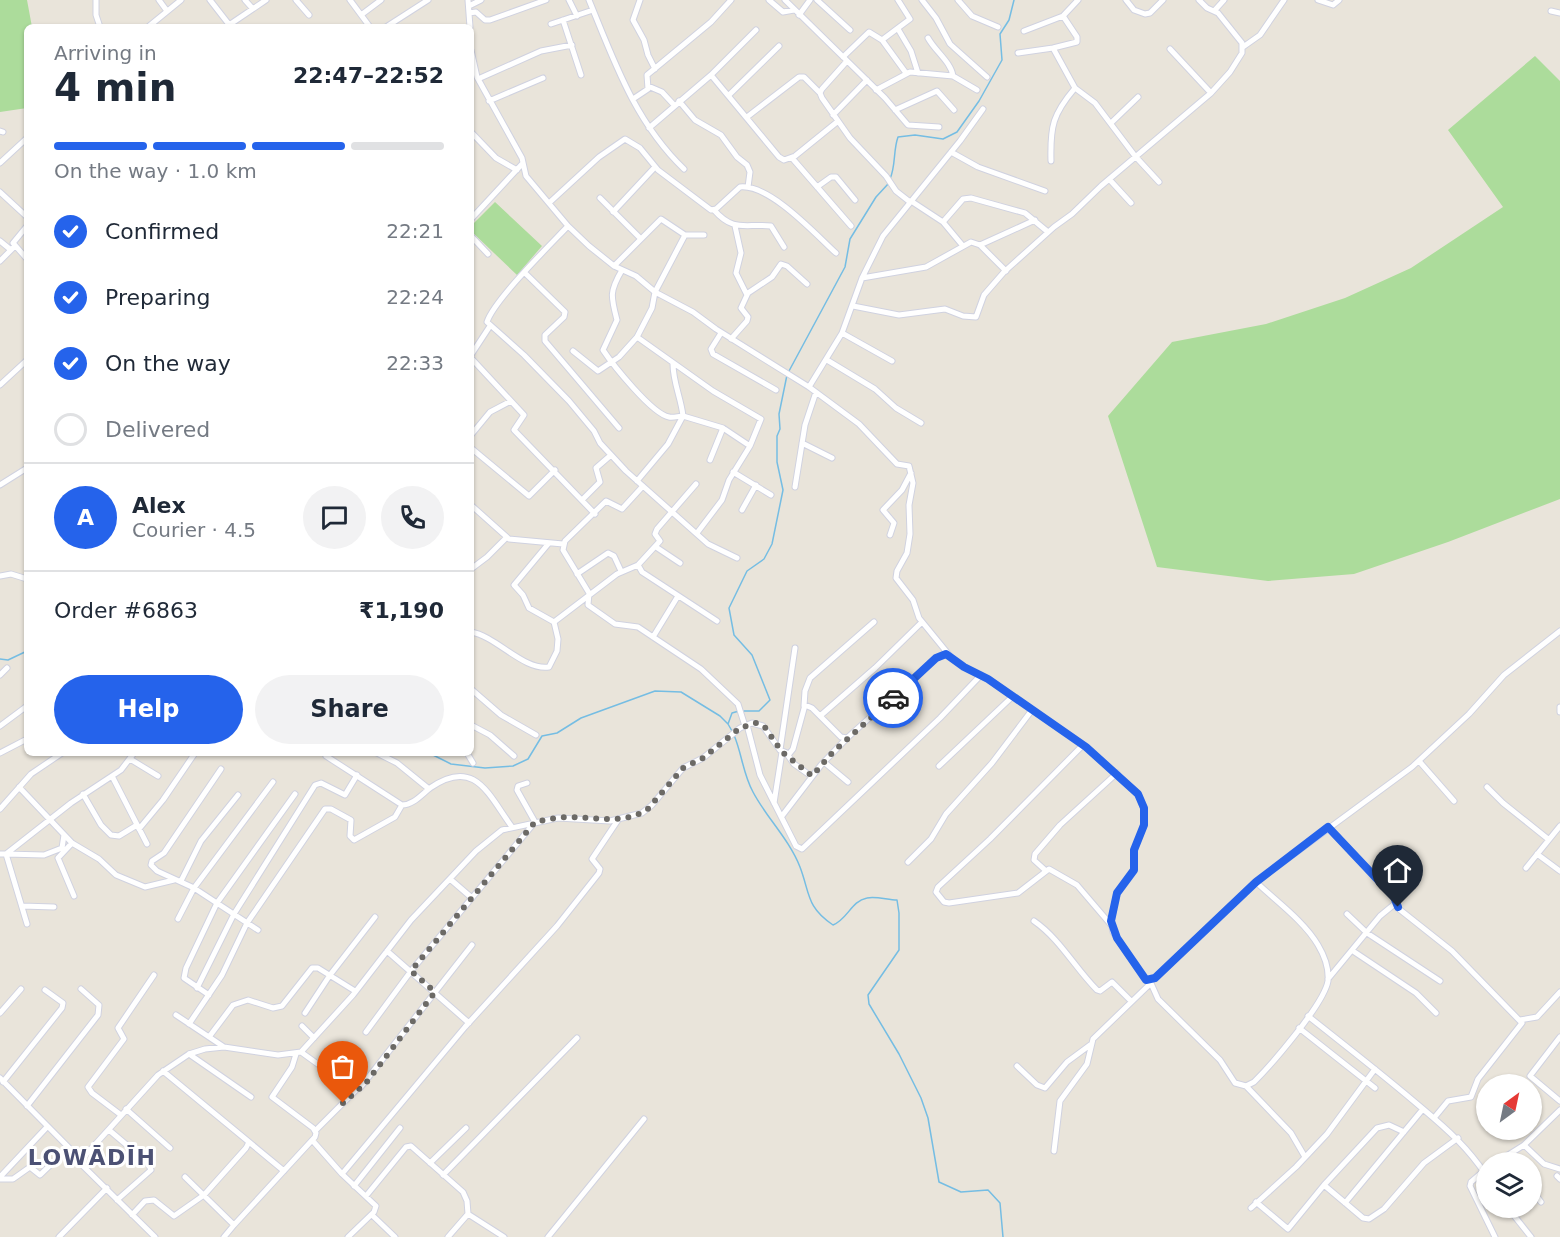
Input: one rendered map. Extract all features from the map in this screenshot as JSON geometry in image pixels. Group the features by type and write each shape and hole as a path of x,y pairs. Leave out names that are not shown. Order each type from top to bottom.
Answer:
{"street":[{"path":"96,0 96,15 99,24"},
{"path":"159,0 167,11"},
{"path":"152,24 181,0"},
{"path":"210,0 228,24"},
{"path":"245,0 253,9"},
{"path":"233,24 266,0"},
{"path":"296,0 309,15"},
{"path":"350,0 368,24"},
{"path":"361,15 381,0"},
{"path":"391,24 428,0"},
{"path":"469,6 481,0"},
{"path":"469,6 485,20 490,20 546,0"},
{"path":"569,0 576,16"},
{"path":"589,0 615,67 648,128 661,146 684,169"},
{"path":"640,0 633,20 644,40 655,69"},
{"path":"633,99 645,92 648,86 646,77 711,22 731,0"},
{"path":"769,0 783,12 794,10"},
{"path":"785,0 867,80 908,125 939,127"},
{"path":"799,15 810,0"},
{"path":"817,0 850,30"},
{"path":"882,40 910,19 898,0"},
{"path":"922,0 950,44 987,77"},
{"path":"1024,31 1062,16 1078,0"},
{"path":"1126,0 1134,10 1145,14 1150,13 1163,0"},
{"path":"853,306 899,315 948,309 974,318 979,312 984,295 1006,271 1135,156 1211,93 1230,72 1242,53 1243,47 1233,30 1215,10 1207,8 1199,0"},
{"path":"1215,10 1224,0"},
{"path":"1243,47 1260,35 1284,0"},
{"path":"1318,0 1333,5 1339,0"},
{"path":"960,1 972,16 999,27"},
{"path":"469,6 470,24"},
{"path":"551,24 593,10"},
{"path":"1551,11 1560,13"},
{"path":"1017,53 1075,43 1078,40 1062,16"},
{"path":"563,20 581,75"},
{"path":"898,29 911,51 918,73"},
{"path":"648,128 711,75 756,30"},
{"path":"820,93 867,33 872,33 882,40 906,73"},
{"path":"928,38 934,49 951,68 953,76"},
{"path":"478,80 541,51 572,45"},
{"path":"729,95 779,46"},
{"path":"1053,48 1075,88 1095,103 1135,156 1159,182"},
{"path":"1170,49 1211,93"},
{"path":"474,66 478,80 523,163 526,176 568,226 614,266 642,280 655,292 693,312 721,333 809,387 855,421 897,464 908,465 913,483 909,505 908,550 896,575 914,600 922,622 950,656 1083,745 1138,794 1145,817 1134,850 1134,870 1114,902 1112,926"},
{"path":"876,90 906,73 918,73 953,76 977,90"},
{"path":"711,75 779,157 784,160 792,158 837,122"},
{"path":"747,117 801,76 820,93 837,122 892,185 910,202 943,222 963,246"},
{"path":"489,101 543,78"},
{"path":"833,115 867,80"},
{"path":"648,86 662,92 695,120 721,135 737,157 747,165 750,172 748,187"},
{"path":"1051,161 1050,137 1053,121 1059,108 1075,88"},
{"path":"895,110 938,91 954,110"},
{"path":"1110,123 1138,97"},
{"path":"809,387 842,333 862,278 883,236 983,110"},
{"path":"474,135 496,158 517,170"},
{"path":"549,203 620,140 629,140 640,148 655,167 714,210 724,221 735,226 771,226 784,247"},
{"path":"0,163 24,141"},
{"path":"951,152 988,171 1045,191"},
{"path":"792,158 851,226"},
{"path":"474,216 523,163"},
{"path":"614,212 655,167"},
{"path":"817,187 831,177 836,177 855,200"},
{"path":"1109,179 1131,203"},
{"path":"714,210 737,189 748,187 759,190 836,253"},
{"path":"0,192 24,214"},
{"path":"600,198 640,238"},
{"path":"943,222 965,198 1017,210 1035,220 1048,232"},
{"path":"614,266 661,219 685,235 704,235"},
{"path":"980,245 1035,220"},
{"path":"568,226 492,313 488,322 490,326 524,355 568,401 611,454 637,481 713,548 736,558"},
{"path":"735,226 741,254 736,273 747,296"},
{"path":"0,261 24,229"},
{"path":"573,351 596,371 619,357 637,337 650,312 655,292 685,235"},
{"path":"474,239 488,254"},
{"path":"0,241 24,257"},
{"path":"862,278 926,267 974,242 980,245 1006,271"},
{"path":"731,339 747,321 748,317 741,308 747,296 772,277 781,264 788,266 807,284"},
{"path":"622,270 611,291 612,308 617,321 603,347 611,360 645,399 663,415 683,416 723,428 750,446"},
{"path":"525,273 565,315 545,335 545,341 619,428"},
{"path":"474,351 490,326"},
{"path":"721,333 711,349 713,354 776,390"},
{"path":"842,333 892,361"},
{"path":"637,337 673,364 760,419 750,446 733,472 722,500 697,533"},
{"path":"474,359 524,417 514,430 595,514"},
{"path":"827,360 875,389 896,408 921,423"},
{"path":"0,384 24,363"},
{"path":"637,481 668,444 683,416 683,405 673,378 673,364"},
{"path":"795,487 802,443 816,392"},
{"path":"474,431 490,412 511,401"},
{"path":"710,460 723,428"},
{"path":"802,443 832,458"},
{"path":"474,450 529,496 555,470"},
{"path":"582,500 600,482 596,468 611,454"},
{"path":"0,485 24,470"},
{"path":"733,472 771,495"},
{"path":"890,535 894,523 883,510 902,490 911,473"},
{"path":"554,622 621,571 638,564 656,547 660,540 656,536 656,531 696,484"},
{"path":"742,510 756,485"},
{"path":"643,486 625,508 620,509 606,501 563,544 563,550 589,592 588,605 620,626 638,627 653,637 715,680 741,709 744,726 760,775 797,847 803,848 940,718 981,675"},
{"path":"474,508 506,538 563,544"},
{"path":"474,567 488,557 506,538"},
{"path":"474,633 486,637 511,654 546,668 552,663 558,639 554,622 529,608 523,595 514,585 549,543"},
{"path":"656,547 680,563"},
{"path":"577,574 608,553 614,556 621,571"},
{"path":"638,564 642,572 717,621"},
{"path":"0,576 11,574 24,578"},
{"path":"653,637 678,596"},
{"path":"783,752 793,749 804,706 806,684 810,678 873,622"},
{"path":"820,716 922,622"},
{"path":"1054,1151 1060,1101 1087,1064 1093,1039 1256,882 1419,761 1469,714 1504,675 1560,631"},
{"path":"774,803 783,752 795,648"},
{"path":"782,816 812,776 847,738 936,658 943,654 950,656"},
{"path":"0,675 7,668"},
{"path":"474,692 501,715 536,735"},
{"path":"939,766 1013,696"},
{"path":"804,706 808,705 841,737 847,738"},
{"path":"1560,707 1560,712"},
{"path":"0,726 24,708"},
{"path":"908,862 931,839 946,814 992,763 1032,710"},
{"path":"315,1131 272,1097 292,1067 298,1053 355,991 411,920 476,851 502,830 568,817 596,821 618,820 647,810 679,772 703,758 744,726 756,723 764,726 794,764 812,776"},
{"path":"474,727 490,735 514,756"},
{"path":"0,753 24,741"},
{"path":"1083,745 990,839 938,886 936,892 942,900 949,903 1012,894 1022,890 1045,870 1052,870 1077,885 1112,926 1117,938 1144,978 1150,982 1158,999 1220,1060 1235,1083 1246,1086 1291,1133 1305,1157"},
{"path":"0,809 31,774 58,756"},
{"path":"3,854 83,794 112,776 132,756 158,776"},
{"path":"83,794 101,825 111,835 119,836 138,827 163,800 193,756"},
{"path":"326,756 402,805"},
{"path":"382,756 397,763 429,789"},
{"path":"469,756 473,763"},
{"path":"1419,761 1454,801"},
{"path":"824,762 848,782"},
{"path":"221,769 164,853 152,861 151,865 157,871 194,888 258,930"},
{"path":"1045,870 1034,860 1035,854 1060,825 1117,773"},
{"path":"197,988 234,914 315,785 321,783 345,795 357,775"},
{"path":"112,776 147,844"},
{"path":"189,1024 222,975 248,923 325,809 331,809 351,820 350,836 354,840 395,817 402,805 410,803 452,776 475,780 483,787 512,827"},
{"path":"178,919 194,888 273,782"},
{"path":"527,783 518,786 517,790 535,822"},
{"path":"19,787 72,843 99,859 116,874 137,884 151,887 179,880 195,850 238,795"},
{"path":"1487,787 1548,839"},
{"path":"209,995 184,978 184,972 217,903 295,794"},
{"path":"342,1174 469,1023 557,926 599,873 600,869 592,859 618,820"},
{"path":"366,1032 411,971 535,822"},
{"path":"1526,868 1560,826"},
{"path":"1328,827 1372,873 1397,902 1400,910 1459,957 1520,1020 1522,1025 1478,1079 1471,1097 1448,1101 1434,1118"},
{"path":"3,854 44,855 62,848 64,835"},
{"path":"72,843 58,858 74,896"},
{"path":"1372,873 1397,853 1410,864"},
{"path":"3,854 27,924"},
{"path":"1537,854 1560,871"},
{"path":"450,879 472,898"},
{"path":"1256,882 1313,938 1323,955 1328,979"},
{"path":"1246,1086 1257,1080 1308,1016 1323,994 1328,979 1385,911 1397,902"},
{"path":"22,906 54,907"},
{"path":"1347,914 1367,933 1440,981"},
{"path":"305,1013 330,975 375,917"},
{"path":"1034,921 1051,933 1076,967 1097,990 1100,991 1113,982 1131,1001"},
{"path":"224,1237 315,1137 315,1131 366,1083 472,945"},
{"path":"387,951 469,1023"},
{"path":"1353,951 1416,993 1436,1012"},
{"path":"209,1037 233,1005 253,1000 277,1008 282,1006 312,968 318,968 355,991"},
{"path":"154,975 118,1028 124,1039 88,1087 92,1093 124,1112 170,1148"},
{"path":"0,1013 21,989"},
{"path":"27,1106 98,1015 99,1005 81,989"},
{"path":"45,990 63,1003 62,1008 2,1080 81,1160 81,1164 155,1237"},
{"path":"1520,1020 1537,1017 1560,992"},
{"path":"176,1015 224,1047"},
{"path":"1308,1016 1458,1138 1476,1159"},
{"path":"302,1026 314,1038"},
{"path":"1299,1028 1375,1088"},
{"path":"1560,1037 1530,1075 1533,1080 1560,1101"},
{"path":"443,1175 577,1038"},
{"path":"1017,1066 1037,1085 1045,1088 1071,1059 1090,1045"},
{"path":"81,1160 163,1071 189,1054 224,1047 278,1055 298,1053 356,1090"},
{"path":"189,1054 251,1097"},
{"path":"1251,1208 1305,1157 1338,1120 1375,1069"},
{"path":"163,1071 284,1171"},
{"path":"1345,1203 1423,1109"},
{"path":"1517,1152 1560,1110"},
{"path":"548,1237 644,1119"},
{"path":"1256,1202 1288,1229 1324,1185 1377,1128 1389,1125 1404,1132"},
{"path":"0,1178 47,1127"},
{"path":"354,1185 400,1128"},
{"path":"430,1163 466,1128"},
{"path":"109,1130 148,1163 151,1170 117,1200"},
{"path":"1324,1185 1364,1219 1376,1215 1419,1167 1458,1138"},
{"path":"312,1140 342,1174 376,1206 372,1215 348,1237"},
{"path":"132,1215 144,1201 154,1200 174,1216 204,1195 249,1142"},
{"path":"1524,1145 1544,1164 1560,1169"},
{"path":"366,1196 408,1146 414,1147 465,1196 469,1209 468,1214 448,1237"},
{"path":"0,1178 13,1179 30,1167 40,1174 68,1148"},
{"path":"184,1178 234,1225"},
{"path":"1476,1178 1470,1186 1476,1198"},
{"path":"59,1237 107,1188"},
{"path":"468,1214 504,1237"},
{"path":"372,1215 394,1237"},
{"path":"1486,1218 1495,1237"},
{"path":"1516,1218 1530,1237"}],"green space":[{"path":"0,0 27,0 31,24 24,24 24,108 0,112"},
{"path":"1535,56 1560,81 1560,499 1448,542 1354,574 1268,581 1157,567 1108,416 1172,342 1266,324 1345,298 1411,268 1503,207 1448,130"},
{"path":"495,202 542,246 517,275 474,234 474,223"}],"waterway":[{"path":"890,179 898,137 915,135 943,139 957,132 979,101 1002,60 1000,34 1009,20 1014,0"},
{"path":"789,371 845,267 850,239 876,197 888,184"},
{"path":"744,711 759,711 770,700 752,655 734,635 729,608 747,571 764,559 772,544 783,490 777,462 777,436 780,429 779,414 787,375"},
{"path":"0,659 8,660 24,652"},
{"path":"435,756 451,764 485,768 513,766 528,759 542,736 557,733 581,718 655,691 681,692 720,716 732,731"},
{"path":"728,724 732,713 739,711"},
{"path":"734,735 750,785 795,857 810,899 818,912 833,925 842,919 853,906 867,898 897,900 899,950 868,995 869,1004 899,1054 921,1098 928,1118 939,1182 961,1192 988,1190 1000,1203 1003,1237"}],"way so far":[{"path":"343,1103 366,1083 380,1061 389,1053 435,992 411,971 535,822 568,817 610,821 642,813 683,768 703,758 740,728 752,723 760,723 764,726 782,752 787,754 794,764 812,776 826,758 893,698"}],"district":[{"name":"LOWĀDĪH","path":"92,1157"}],"route":[{"path":"893,698 936,658 946,654 964,667 988,679 1086,747 1138,794 1144,808 1144,825 1133,854 1134,870 1117,893 1111,921 1113,932 1146,980 1150,981 1155,978 1256,882 1328,827 1394,897 1398,907"}]}
